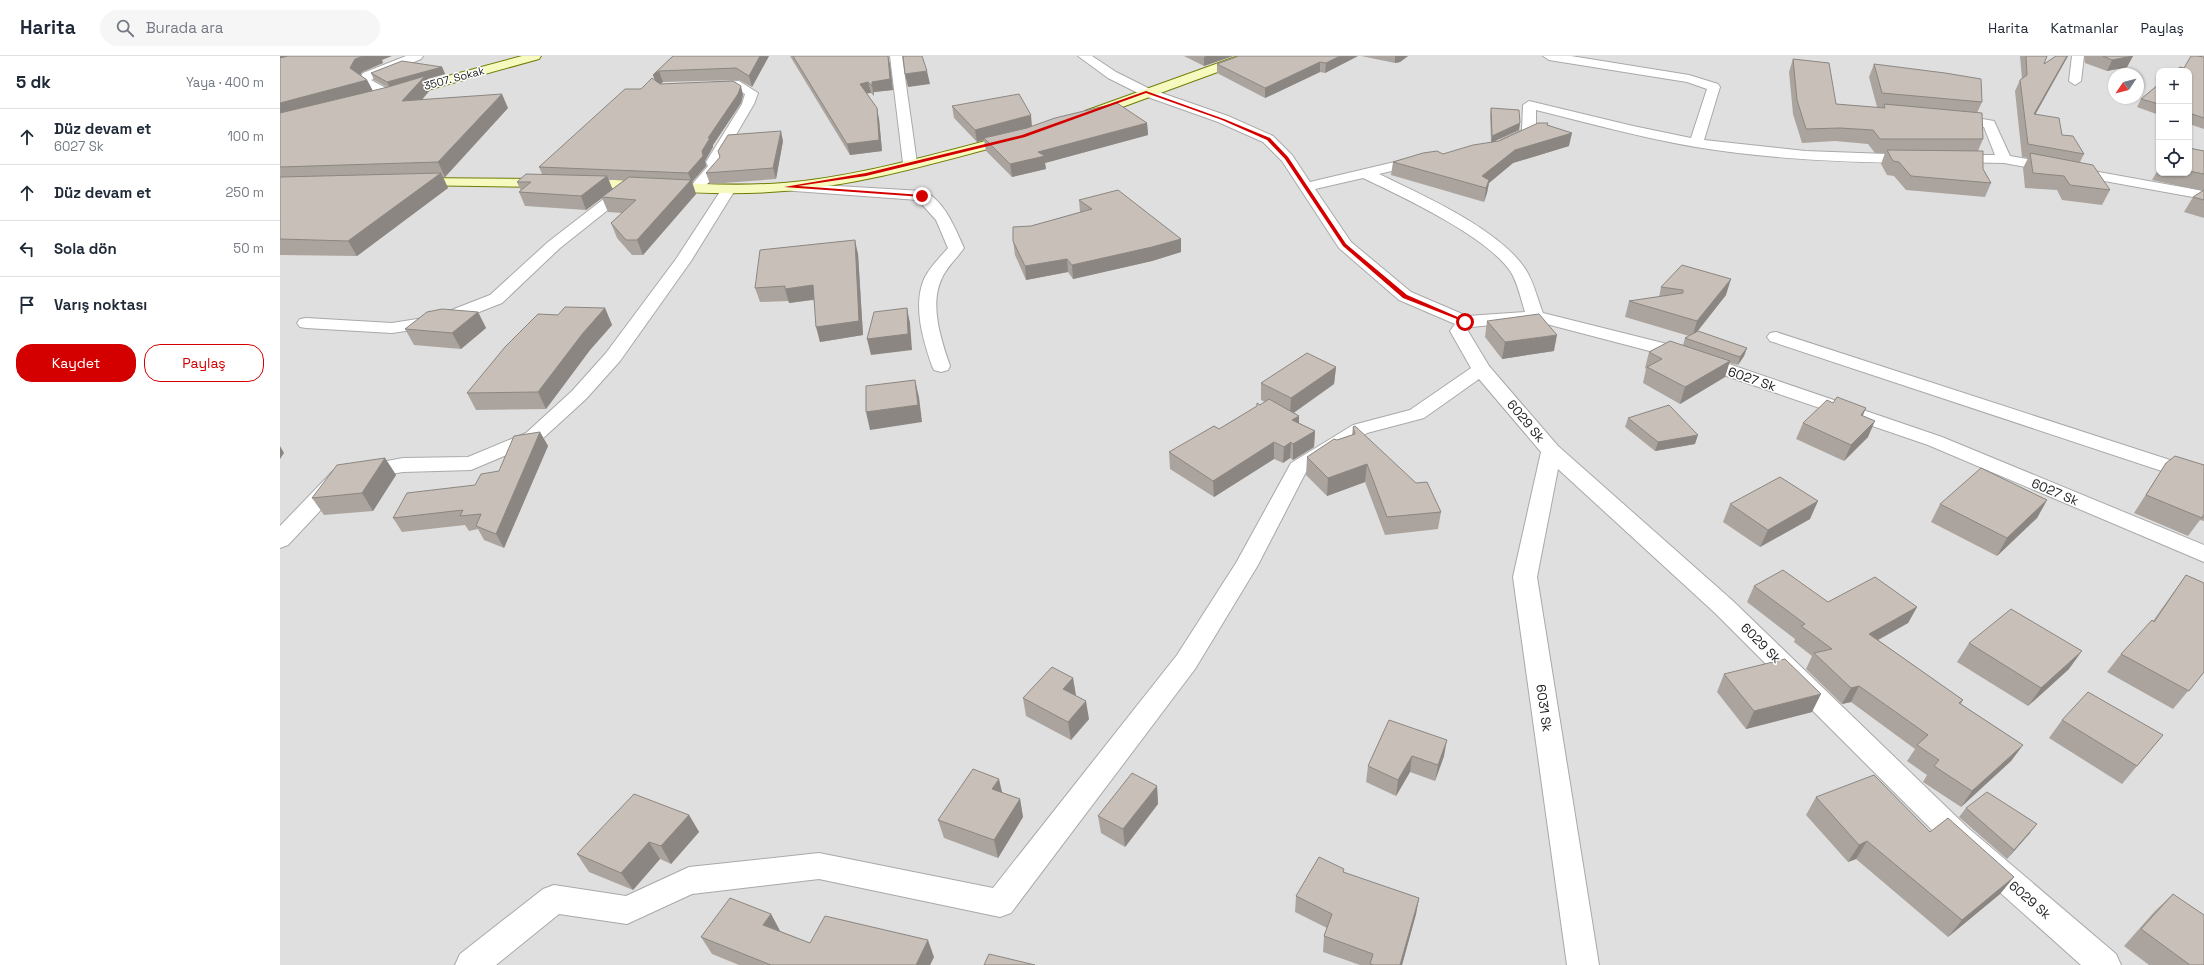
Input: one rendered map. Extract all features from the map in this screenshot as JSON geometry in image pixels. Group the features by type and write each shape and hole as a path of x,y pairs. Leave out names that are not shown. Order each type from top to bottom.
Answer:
{"street":[{"path":"390,96 364,81 367,76 417,56"},
{"name":"3507. Sokak","path":"376,100 535,56"},
{"path":"896,56 910,163"},
{"name":"6027 Sk","path":"1084,56 1112,74 1146,92 1223,119 1268,139 1287,158 1344,244 1405,296 1465,322 1535,316 1672,351 1935,441 2204,554"},
{"path":"1080,117 1249,56"},
{"path":"1549,56 1689,79 1714,87 1696,143"},
{"path":"2075,81 2078,56"},
{"path":"694,87 739,85 752,93 748,104 712,162 714,167 695,189"},
{"path":"1492,150 1529,132 1529,105 1696,143 1777,153 1844,158 2004,159 2204,195"},
{"path":"1942,117 1989,124 2004,159"},
{"path":"403,182 564,183 728,190 786,187 866,174 1023,136"},
{"path":"1307,187 1437,158"},
{"path":"1366,173 1422,202 1490,243 1518,271 1535,316"},
{"path":"306,323 392,328 440,321 496,299 554,245 629,186"},
{"path":"786,187 922,196 943,218 956,248 932,280 928,295 933,346 941,366"},
{"path":"280,540 340,476 403,465 471,463 533,437 579,395 613,357 683,261 728,190"},
{"name":"6029 Sk","path":"1465,322 1459,331 1481,369 1552,451 1724,608 1957,836 2105,965"},
{"path":"1776,337 2204,478"},
{"path":"471,965 554,899 627,910 689,881 819,866 1000,903 1186,662 1246,565 1298,468 1360,429 1417,414 1481,369"},
{"name":"6031 Sk","path":"1552,451 1525,577 1583,965"}],"shaded area":[{"path":"280,56 2204,56 2204,965 280,965"}],"building":[{"path":"288,56 363,56 355,59 350,68 367,80 280,103 280,58"},
{"path":"673,56 760,56 749,76 736,68 659,71 653,75"},
{"path":"793,56 888,56 890,79 872,82 872,86 868,82 860,84 877,108 879,140 847,144"},
{"path":"903,56 922,56 927,71 905,74"},
{"path":"1239,56 1340,56 1326,63 1320,62 1265,88 1217,64"},
{"path":"2026,56 2047,56 2044,64 2056,56 2067,56 2034,114 2059,118 2062,135 2073,136 2084,154 2028,144 2020,80 2027,75"},
{"path":"2103,56 2133,56 2112,60"},
{"path":"2191,56 2204,57 2204,118 2192,114 2192,68 2184,68"},
{"path":"1793,59 1829,63 1836,104 1885,108 1884,104 1982,113 1983,139 1880,139 1873,130 1840,128 1806,129 1797,100"},
{"path":"402,61 442,67 387,82 371,73"},
{"path":"1874,64 1981,79 1982,102 1882,93"},
{"path":"425,76 402,101 502,94 438,162 280,167 280,113 388,87"},
{"path":"652,78 660,84 733,81 741,86 738,94 708,138 710,138 702,151 703,156 688,173 539,167 625,89 641,89"},
{"path":"2156,86 2156,103 2144,100 2144,96"},
{"path":"1019,94 1031,115 975,130 952,106"},
{"path":"1117,103 1147,123 1038,152 1045,156 1010,164 984,138 1027,128 1055,118"},
{"path":"1491,108 1519,110 1520,123 1492,136"},
{"path":"1538,123 1548,123 1547,125 1572,133 1515,150 1482,176 1489,180 1486,188 1393,162 1423,153 1437,151 1443,154 1473,145 1499,141"},
{"path":"781,131 773,168 706,173 720,157 718,151 728,135"},
{"path":"2192,149 2204,151 2204,174 2192,172"},
{"path":"1887,150 1983,151 1983,169 1991,183 1911,176 1899,162 1893,161"},
{"path":"2030,153 2093,165 2110,190 2070,185 2064,176 2033,173"},
{"path":"441,173 348,241 280,239 280,177"},
{"path":"526,174 607,176 581,196 519,192 531,182 517,182"},
{"path":"629,177 691,180 637,240 626,240 611,223 636,200 602,197"},
{"path":"1118,190 1181,239 1072,265 1067,259 1025,266 1013,241 1013,227 1031,226 1092,209 1079,200"},
{"path":"2204,190 2204,200 2193,197"},
{"path":"855,240 859,321 816,327 813,285 785,289 785,286 755,288 760,250"},
{"path":"1682,265 1731,279 1697,321 1629,301 1683,293 1683,290 1661,287"},
{"path":"565,307 605,308 583,333 538,392 467,393 505,347 538,314 558,315"},
{"path":"907,308 908,334 867,339 874,312"},
{"path":"442,309 478,312 452,333 405,329 427,312"},
{"path":"1539,314 1557,335 1505,342 1487,321"},
{"path":"1698,331 1747,348 1740,357 1685,338"},
{"path":"1670,341 1730,361 1685,387 1647,367 1662,359 1649,352"},
{"path":"1307,353 1336,367 1291,398 1261,383"},
{"path":"915,380 918,405 866,412 866,386"},
{"path":"1837,397 1866,408 1861,415 1875,421 1851,445 1803,423 1827,400 1833,403"},
{"path":"1269,399 1299,416 1292,420 1315,431 1293,444 1291,442 1284,447 1274,442 1213,481 1169,452 1214,426 1219,429 1257,406 1257,403 1260,405"},
{"path":"1669,405 1698,435 1658,442 1628,418"},
{"path":"1355,426 1416,483 1427,482 1441,512 1387,517 1367,464 1328,478 1307,457 1334,439 1337,440 1355,434 1353,427"},
{"path":"540,432 496,534 476,526 481,514 460,516 463,510 393,518 407,493 475,485 481,474 499,471 514,436"},
{"path":"2175,456 2204,465 2204,514 2202,518 2146,495 2166,463"},
{"path":"385,458 362,493 312,498 337,465"},
{"path":"1981,468 2047,500 2007,538 1940,504"},
{"path":"1780,477 1818,501 1768,530 1730,504"},
{"path":"1783,570 1828,602 1875,577 1917,607 1869,634 1963,700 1959,703 2023,745 1972,791 1934,766 1939,760 1917,745 1928,735 1859,686 1851,688 1814,653 1832,649 1801,626 1805,624 1754,586"},
{"path":"2186,575 2204,583 2204,672 2189,691 2121,654 2152,620 2154,622"},
{"path":"2011,609 2082,651 2041,688 1969,643"},
{"path":"1785,659 1821,694 1754,711 1724,674"},
{"path":"1052,667 1073,678 1063,689 1086,701 1068,722 1023,698"},
{"path":"2088,692 2163,735 2137,766 2062,720"},
{"path":"1389,720 1447,740 1438,765 1412,756 1398,780 1368,766"},
{"path":"973,769 999,779 992,789 1020,799 994,840 938,820"},
{"path":"1132,773 1157,786 1123,829 1098,816"},
{"path":"1874,775 1930,832 1948,818 2014,877 1962,920 1867,841 1859,845 1816,797"},
{"path":"1987,792 2037,824 2014,850 1966,808"},
{"path":"634,794 689,815 661,846 649,842 621,873 577,854"},
{"path":"1319,857 1344,869 1343,872 1419,898 1400,965 1370,964 1373,954 1324,936 1332,914 1296,896"},
{"path":"2173,894 2204,915 2204,965 2190,965 2141,929"},
{"path":"730,898 771,914 763,925 810,943 825,916 928,940 916,965 771,965 701,937"},
{"path":"989,954 1035,965 984,965"}],"route":[{"path":"922,196 786,187 866,174 1023,136 1101,110 1146,92 1223,119 1268,139 1287,158 1344,244 1405,296 1465,322"}]}
